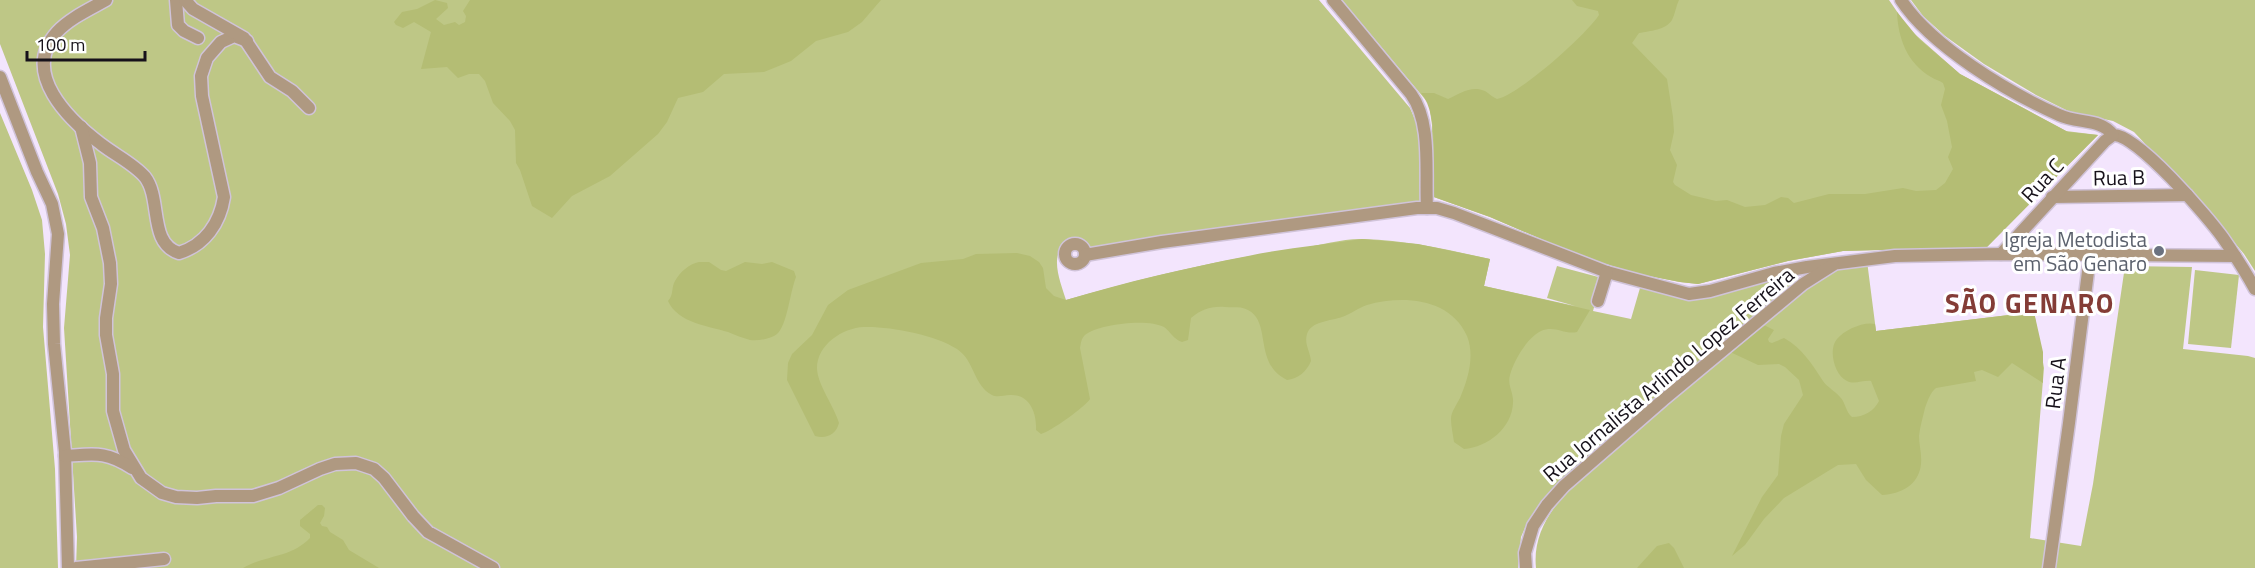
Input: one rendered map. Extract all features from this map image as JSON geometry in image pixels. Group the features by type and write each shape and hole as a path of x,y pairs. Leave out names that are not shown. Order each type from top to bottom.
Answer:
{"street":[{"path":"106,0 69,21 58,31 51,40 43,69 49,88 68,114 81,127 145,177 153,194 159,228 166,245 179,253 193,248 216,223 224,197 202,96 202,67 214,49 228,38 234,36 247,41"},
{"path":"177,0 178,25 198,38"},
{"path":"185,0 194,9 238,33 247,41 270,77 292,91 309,108"},
{"path":"1333,0 1411,93 1419,106 1424,130 1426,208"},
{"path":"1901,0 1917,21 1932,34 1952,51 1989,76 2058,115 2072,120 2104,125 2114,135 2120,135 2134,142 2187,195 2221,236 2255,289"},
{"path":"0,77 52,204 58,234 53,304 54,344 64,456 68,568"},
{"path":"81,127 90,163 91,197 103,228 110,263 111,284 106,335 113,374 113,411 124,450 141,478 162,493 177,497 264,494 320,469 335,464 356,463 374,469 384,478 428,532 493,568"},
{"name":"Rua C","path":"2001,254 2105,141 2114,135"},
{"name":"Rua B","path":"2052,197 2187,195"},
{"path":"1085,255 1292,224 1426,208 1454,213 1607,272 1677,292 1700,293 1774,273 1845,260 1895,256 2001,254 2235,256"},
{"name":"Rua A","path":"2049,568 2090,256"},
{"name":"Rua Jornalista Arlindo Lopez Ferreira","path":"1526,568 1525,553 1533,526 1564,486 1803,284 1829,267 1845,260"},
{"path":"1598,301 1607,272"},
{"path":"64,456 106,455 117,458 136,471"},
{"path":"76,568 164,559"}],"green space":[{"path":"0,0 1319,0 1410,108 1419,129 1420,203 1283,219 1089,249 1081,243 1071,242 1063,246 1057,259 1057,268 1066,300 1212,263 1356,239 1412,243 1490,259 1484,286 1575,306 1547,298 1557,266 1602,278 1593,311 1631,319 1640,288 1676,296 1789,275 1796,284 1607,439 1554,489 1528,521 1521,537 1518,568 76,568 77,537 64,328 70,255 66,224 58,194 0,44"},
{"path":"435,0 447,3 448,8 436,19 444,25 455,22 459,25 465,22 466,16 463,11 470,0 881,0 862,22 848,32 816,41 791,61 764,72 724,74 703,92 678,98 667,122 658,134 610,176 572,196 552,218 532,206 516,163 515,130 510,121 493,103 485,81 479,74 469,74 458,78 447,67 421,69 431,32 414,22 403,28 394,22 402,12 417,9"},
{"path":"1342,0 1889,0 1909,29 1960,74 2066,131 2098,135 1987,247 1843,251 1788,261 1698,284 1680,282 1639,274 1583,257 1490,217 1431,196 1432,125 1429,104"},
{"path":"1572,0 1679,0 1673,18 1666,26 1639,33 1632,43 1667,79 1674,132 1670,150 1677,165 1673,182 1691,195 1716,201 1727,200 1745,207 1765,205 1781,197 1788,198 1794,203 1829,194 1865,194 1903,188 1916,191 1936,190 1945,183 1953,169 1948,157 1952,147 1941,105 1945,89 1943,83 1932,78 1916,65 1905,49 1899,31 1897,12 1919,39 1960,74 2068,132 2098,135 1987,247 1843,251 1788,261 1698,284 1639,274 1583,257 1490,217 1431,196 1433,128 1431,114 1421,93 1434,93 1448,99 1466,90 1480,89 1497,99 1520,87 1567,49 1599,15 1598,11 1577,6"},
{"path":"1911,0 2255,0 2255,271 2209,212 2134,132 2113,121 2070,112 2036,95 1984,64 1945,36 1923,16"},
{"path":"0,113 42,220 45,254 43,327 55,469 58,568 0,568"},
{"path":"1362,239 1418,244 1490,259 1484,286 1590,310 1577,332 1546,329 1536,334 1526,344 1510,375 1513,403 1508,420 1497,435 1490,440 1464,449 1454,442 1451,419 1470,367 1467,336 1459,323 1449,314 1424,302 1410,300 1367,305 1345,316 1313,326 1306,338 1311,361 1305,371 1287,380 1270,364 1259,324 1255,316 1243,308 1215,307 1199,312 1191,318 1188,340 1182,342 1157,324 1111,325 1091,331 1081,341 1080,348 1090,399 1067,419 1041,434 1036,430 1035,418 1027,401 1017,396 992,395 981,385 963,354 957,349 912,332 874,327 856,328 839,334 826,345 821,352 817,368 820,381 839,423 836,431 830,435 815,436 787,380 788,363 792,354 812,335 828,305 848,290 921,263 963,259 976,254 1017,253 1030,256 1043,268 1046,288 1054,296 1066,300 1179,270 1276,251"},
{"path":"1867,261 1876,331 2034,312 2044,368 2030,538 2081,546 2093,484 2125,266 2192,267 2183,349 2255,358 2255,568 1536,568 1536,551 1547,520 1578,480 1816,279 1837,268"},
{"path":"699,262 709,262 726,271 745,262 762,264 772,262 794,271 796,277 786,316 777,334 764,339 750,340 694,323 679,314 668,301 674,284 685,269"},
{"path":"2195,270 2239,275 2231,348 2188,344"},
{"path":"2034,312 2043,352 2043,383 2012,363 1998,377 1982,370 1974,372 1976,381 1936,388 1925,408 1919,436 1920,471 1913,483 1896,493 1882,495 1866,480 1856,464 1838,465 1784,498 1764,519 1745,545 1732,556 1762,497 1778,475 1784,424 1803,395 1799,380 1785,367 1779,364 1758,365 1728,351 1762,324 1774,330 1768,339 1769,342 1784,338 1796,347 1825,383 1842,399 1850,415 1856,417 1864,415 1879,401 1871,381 1850,382 1842,378 1836,368 1833,355 1834,343 1849,330 1870,323 1875,324 1876,331"},
{"path":"318,505 325,508 320,523 322,526 327,527 330,532 343,540 349,550 379,568 243,568 286,553 303,544 310,538 310,534 300,526 300,520"},
{"path":"1669,543 1684,568 1637,568 1657,546"}],"place":[{"name":"Igreja Metodista em São Genaro","path":"2159,251"}],"district":[{"name":"SÃO GENARO","path":"2030,302"}]}
